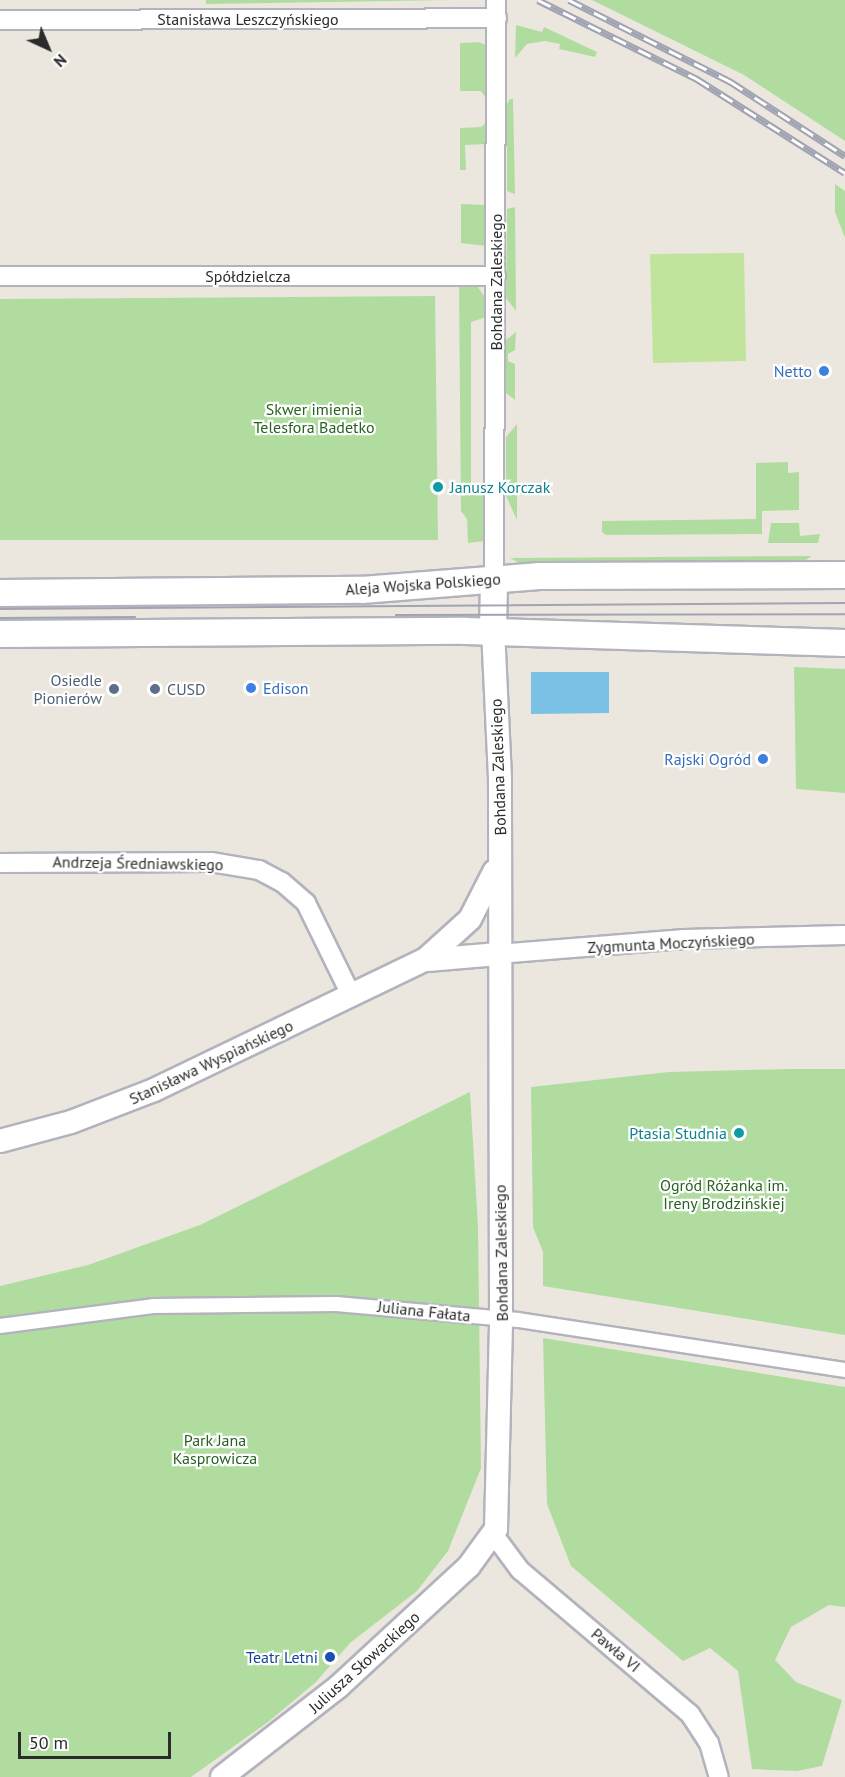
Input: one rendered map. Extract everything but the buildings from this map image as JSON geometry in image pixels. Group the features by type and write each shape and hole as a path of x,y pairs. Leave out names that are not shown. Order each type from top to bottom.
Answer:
{"main road":[{"name":"Aleja Wojska Polskiego","path":"0,593 313,591 494,579 845,575"},
{"name":"Bohdana Zaleskiego","path":"493,632 494,579"},
{"path":"0,634 493,632 845,643"}],"street":[{"name":"Stanisława Leszczyńskiego","path":"0,20 496,9"},
{"name":"Bohdana Zaleskiego","path":"494,579 496,9"},
{"name":"Spółdzielcza","path":"0,276 496,276"},
{"name":"Bohdana Zaleskiego","path":"493,632 500,856 498,954 501,1318 500,1471 494,1535"},
{"name":"Stanisława Wyspiańskiego","path":"0,1141 138,1097 415,964 444,946 470,919 485,896 500,856"},
{"name":"Andrzeja Średniawskiego","path":"0,863 211,862 259,870 282,882 306,903 351,995"},
{"name":"Zygmunta Moczyńskiego","path":"498,954 684,939 845,936"},
{"name":"Stanisława Wyspiańskiego","path":"415,964 448,956 498,954"},
{"name":"Juliana Fałata","path":"0,1326 153,1306 232,1303 336,1304 501,1318 845,1370"},
{"name":"Juliusza Słowackiego","path":"222,1777 338,1687 469,1566 494,1535"},
{"name":"Pawła VI","path":"494,1535 520,1570 690,1714 709,1743 719,1777"}],"green space":[{"path":"206,0 451,0 206,4"},
{"path":"592,0 845,0 845,141 744,75"},
{"path":"516,25 542,32 544,27 597,52 595,57 559,49 560,44 545,41 527,44 515,58"},
{"path":"479,42 487,46 485,97 481,91 460,91 460,43"},
{"path":"510,99 513,99 515,194 507,191 507,104"},
{"path":"487,122 487,144 465,145 466,170 460,170 460,128 481,127"},
{"path":"835,184 845,191 845,238 835,212"},
{"path":"461,204 486,205 486,246 461,243"},
{"path":"515,207 516,311 506,298 507,209"},
{"path":"744,253 746,361 653,363 650,254"},
{"path":"459,287 478,287 486,299 486,317 471,322 471,491 481,491 485,497 485,541 468,543 467,519 461,511"},
{"name":"Skwer imienia Telesfora Badetko","path":"435,296 438,540 0,540 0,299"},
{"path":"516,332 515,350 508,354 508,361 515,364 515,400 506,393 506,340"},
{"path":"517,424 517,520 506,496 506,437"},
{"path":"788,462 788,473 799,472 799,510 762,511 762,534 606,535 602,532 602,521 756,519 756,463"},
{"path":"771,523 799,523 800,536 820,534 818,543 768,543"},
{"path":"812,556 798,565 525,566 510,558"},
{"path":"794,667 845,669 845,793 796,789"},
{"name":"Ogród Różanka im. Ireny Brodzińskiej","path":"845,1069 845,1335 543,1286 543,1252 533,1227 531,1087 669,1072"},
{"name":"Park Jana Kasprowicza","path":"470,1092 478,1226 481,1468 448,1551 417,1591 350,1643 316,1682 268,1722 191,1777 0,1777 0,1286 88,1265 200,1225"},
{"path":"543,1338 845,1387 845,1607 829,1605 791,1627 775,1660 796,1682 842,1700 822,1766 797,1771 752,1769 738,1671 710,1648 683,1661 571,1566 547,1504"}],"water":[{"path":"531,672 609,672 609,713 531,714"}],"tram line":[{"path":"0,609 845,603"},
{"path":"396,615 845,614"},
{"path":"0,618 135,617"}],"railway":[{"path":"538,0 697,79 845,173"},
{"path":"569,0 731,82 845,156"}],"place":[{"name":"Netto","path":"824,371"},
{"name":"Janusz Korczak","path":"438,487"},
{"name":"Edison","path":"251,688"},
{"name":"Osiedle Pionierów","path":"114,689"},
{"name":"CUSD","path":"155,689"},
{"name":"Rajski Ogród","path":"763,759"},
{"name":"Ptasia Studnia","path":"739,1133"},
{"name":"Teatr Letni","path":"330,1657"}]}
